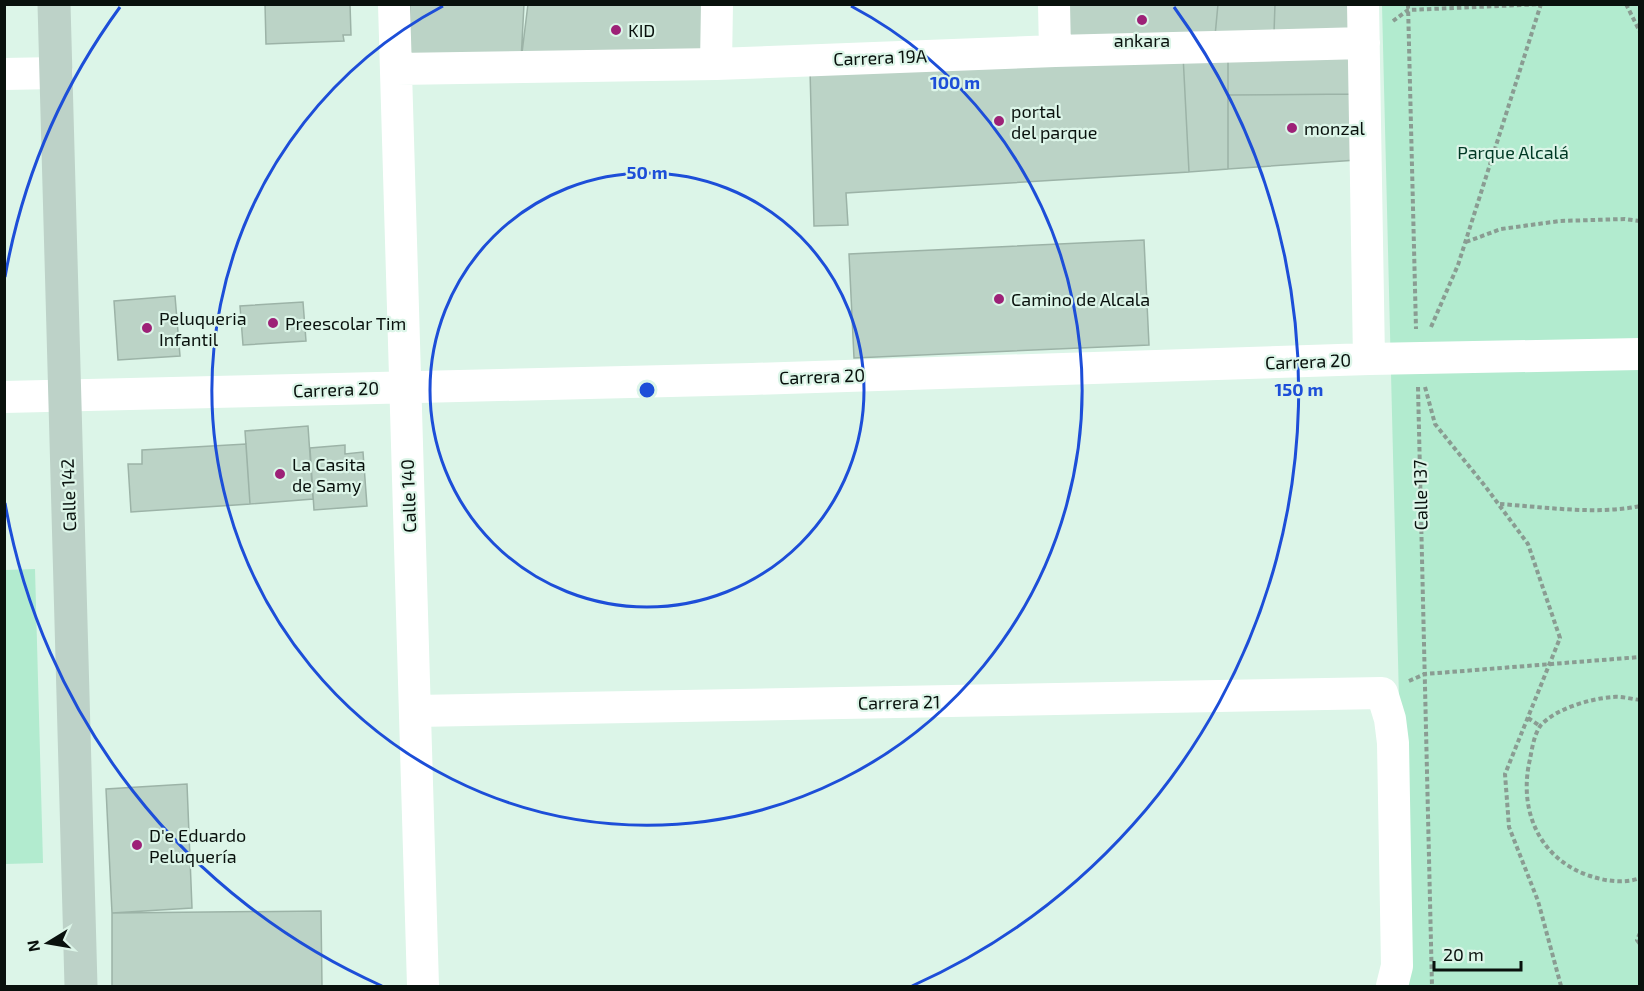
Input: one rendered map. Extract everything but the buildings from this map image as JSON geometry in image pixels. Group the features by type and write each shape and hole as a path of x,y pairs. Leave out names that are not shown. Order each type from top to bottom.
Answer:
{"main road":[{"name":"Calle 142","path":"54,4 81,987"}],"street":[{"name":"Calle 140","path":"394,4 423,987"},
{"path":"716,64 717,4"},
{"path":"1054,4 1055,51"},
{"path":"1363,4 1369,359"},
{"name":"Carrera 19A","path":"396,69 716,64 1055,51 1364,43"},
{"path":"4,74 57,73"},
{"name":"Carrera 20","path":"4,398 752,379 1369,359 1640,354"},
{"path":"1382,693 1390,719 1393,743 1397,966 1392,987"},
{"name":"Carrera 21","path":"416,711 1382,693"}],"path":[{"path":"1626,4 1640,32"},
{"path":"1364,43 1408,7 1542,5 1458,265 1417,358 1435,424 1528,544 1560,638 1505,774 1509,827 1538,901 1561,987"},
{"name":"Calle 137","path":"1408,7 1432,987"},
{"path":"1466,242 1501,229 1560,220 1625,219 1640,221"},
{"path":"1499,504 1591,509 1624,509 1640,506"},
{"path":"1382,693 1425,674 1640,657"},
{"path":"1640,700 1614,696 1584,703 1557,714 1540,726 1533,742 1527,769 1526,800 1534,828 1552,854 1576,871 1605,880 1640,878"},
{"path":"1528,718 1540,726"},
{"path":"1640,933 1637,940 1640,944"}],"green space":[{"name":"Parque Alcalá","path":"1382,5 1639,5 1639,986 1406,986"},
{"path":"35,569 43,863 5,864 5,570"}],"place":[{"name":"ankara","path":"1142,20"},
{"name":"KID","path":"616,30"},
{"name":"portal del parque","path":"999,121"},
{"name":"monzal","path":"1292,128"},
{"name":"Camino de Alcala","path":"999,299"},
{"name":"Preescolar Tim","path":"273,323"},
{"name":"Peluqueria Infantil","path":"147,328"},
{"name":"La Casita de Samy","path":"280,474"},
{"name":"D'e Eduardo Peluquería","path":"137,845"}]}
